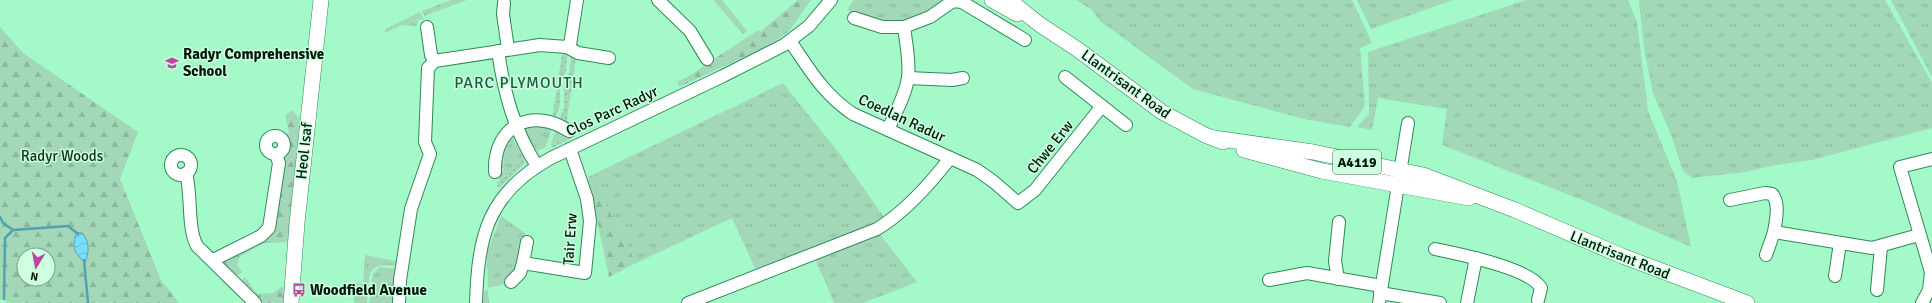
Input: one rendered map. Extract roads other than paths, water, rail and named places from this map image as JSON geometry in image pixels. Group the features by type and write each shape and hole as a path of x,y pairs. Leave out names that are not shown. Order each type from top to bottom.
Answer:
{"main road":[{"name":"Heol Isaf","path":"291,303 297,215 321,0"},
{"name":"Llantrisant Road","path":"992,0 1029,22 1039,24"},
{"name":"Llantrisant Road","path":"1009,0 1039,24 1077,49 1162,112 1214,138 1256,154 1285,162 1398,185 1495,202"},
{"name":"Llantrisant Road","path":"1214,138 1313,152 1400,170 1445,182 1629,258 1747,303"}],"street":[{"path":"567,47 570,45 578,0"},
{"path":"658,0 690,31 707,59"},
{"name":"Clos Parc Radyr","path":"476,303 479,251 487,226 506,192 517,182 537,166 570,148 723,76 790,41 809,26 831,0"},
{"path":"854,18 882,27 904,27 930,17 954,1 962,2 1025,40"},
{"path":"504,3 504,87 515,126 537,166"},
{"path":"427,27 431,55 435,61"},
{"path":"888,130 903,95 908,78 908,62 904,27"},
{"name":"Coedlan Radur","path":"790,41 820,85 836,102 853,114 977,170 994,182 1018,203"},
{"path":"399,303 400,280 412,204 430,154 425,142 428,68 435,61 540,45 567,47 578,53 609,58"},
{"path":"1065,77 1126,125"},
{"path":"908,78 952,80 963,78"},
{"name":"Chwe Erw","path":"1018,203 1036,190 1102,106"},
{"path":"495,172 495,159 499,146 505,134 515,126 529,121 543,120 556,124 569,131"},
{"path":"1380,294 1408,123"},
{"name":"Tair Erw","path":"523,263 585,273 590,221 587,199 570,148"},
{"path":"213,260 261,236 269,228 279,163 276,154"},
{"path":"688,303 877,229 901,211 938,173 950,158"},
{"path":"1922,303 1929,290 1932,273 1919,235 1900,167 1932,159"},
{"path":"186,174 190,185 194,241 197,246 213,260 255,303"},
{"path":"1730,200 1764,193 1772,194 1775,198 1776,216 1774,232 1766,255"},
{"path":"1338,278 1335,260 1339,222"},
{"path":"1774,232 1872,248 1881,247 1919,235"},
{"path":"511,282 520,274 527,242"},
{"path":"1835,276 1840,243"},
{"path":"1877,290 1881,247"},
{"path":"1435,248 1476,258 1504,267 1533,279 1541,288 1538,300"},
{"path":"1467,303 1476,258"},
{"path":"1268,280 1307,273 1338,278 1380,294 1440,303"}],"water":[{"path":"77,232 83,234 88,244 88,252 85,263 78,256 74,246"}],"waterway":[{"path":"0,217 3,223 13,230"},
{"path":"4,299 5,238 13,230 68,226 78,234"},
{"path":"84,260 88,303"}],"place":[{"name":"Radyr Comprehensive School","path":"172,63"},
{"name":"Woodfield Avenue","path":"299,290"}],"district":[{"name":"PARC PLYMOUTH","path":"519,82"}],"park label":[{"name":"Radyr Woods","path":"62,156"}]}
